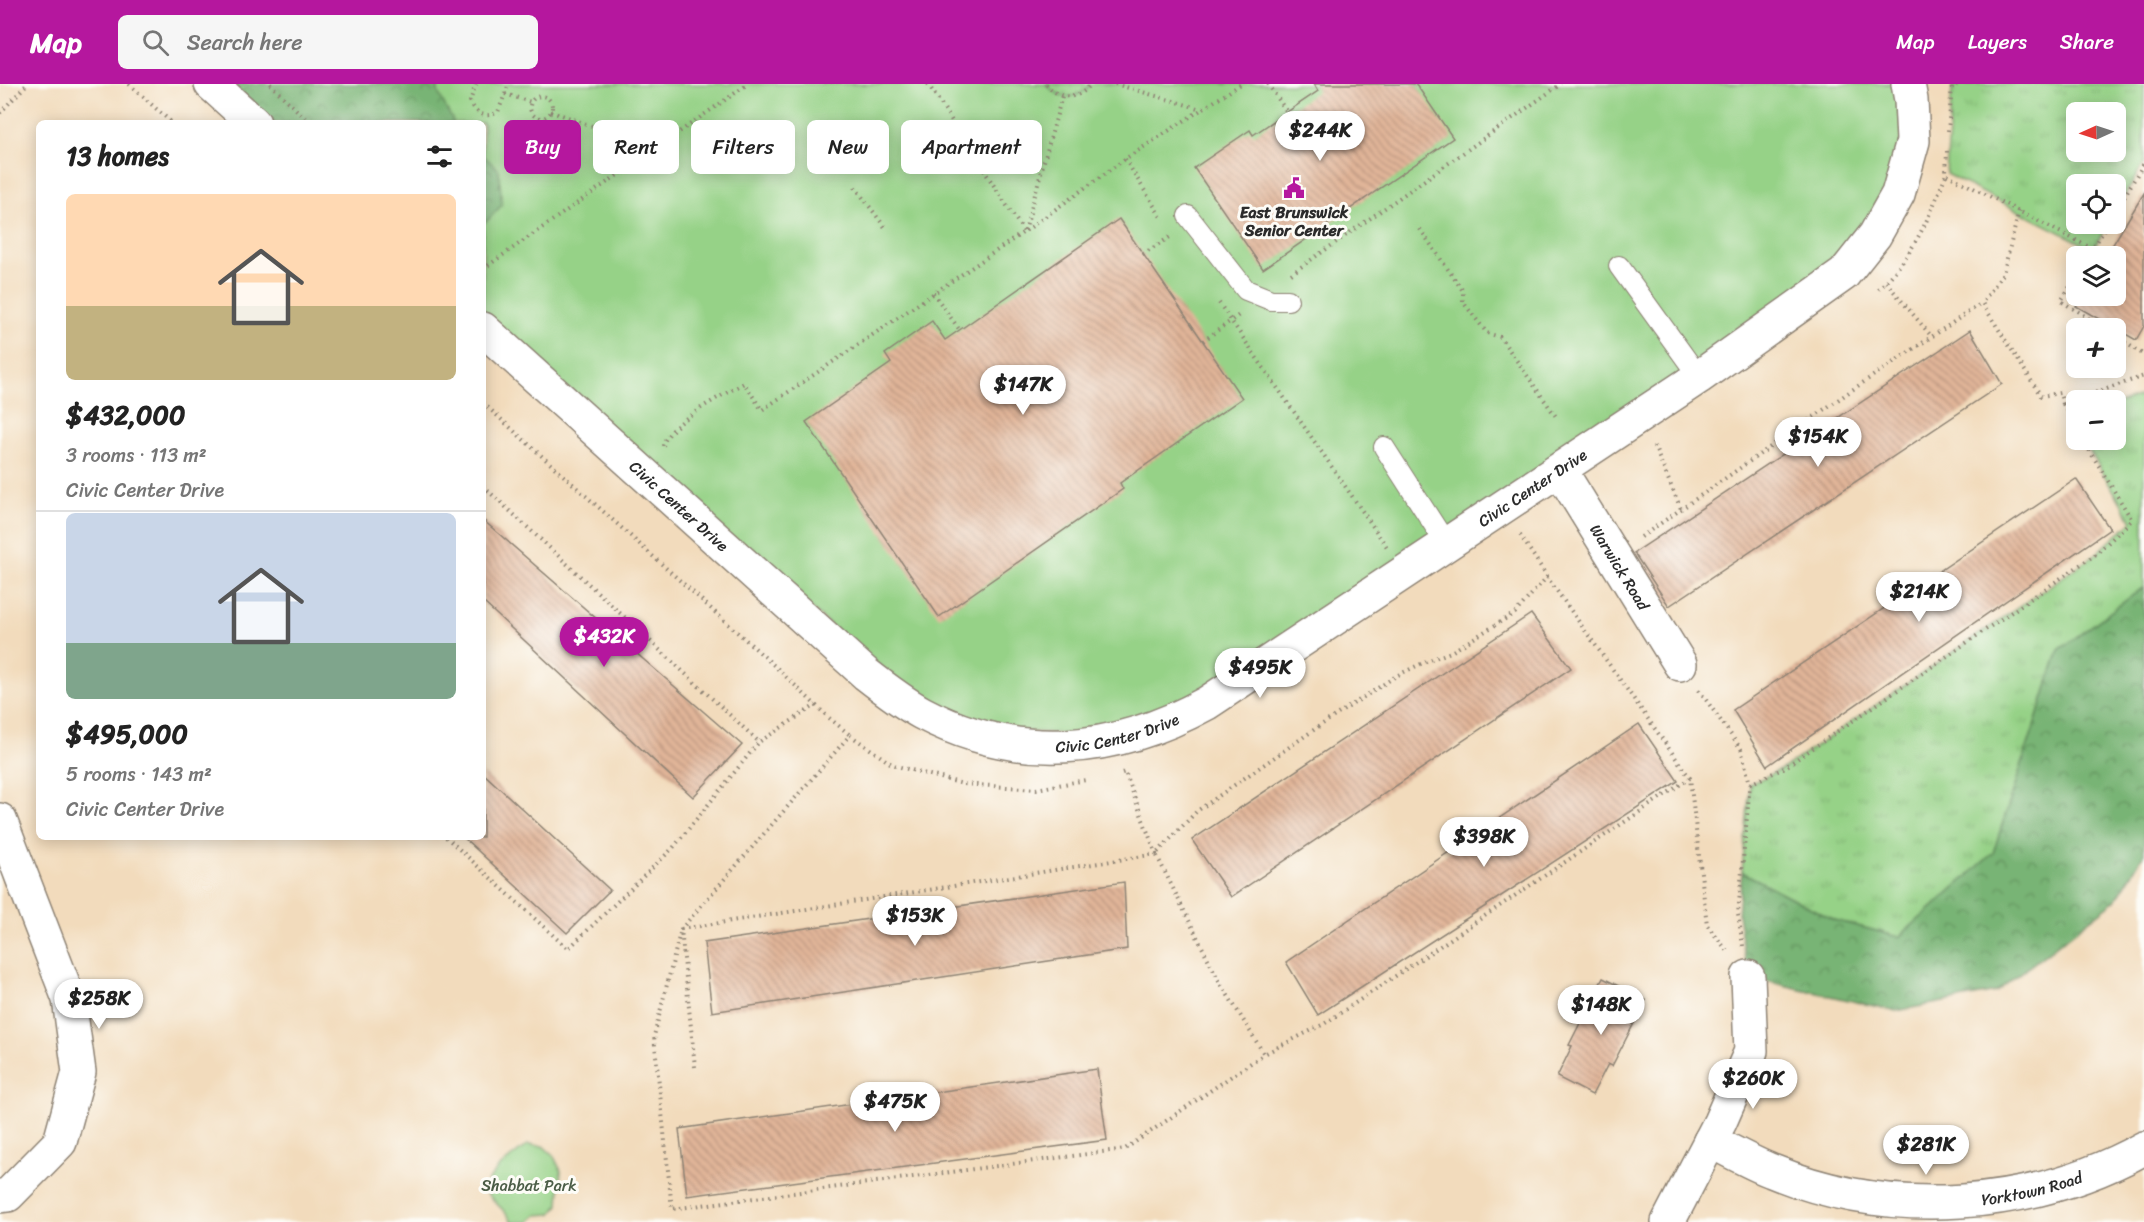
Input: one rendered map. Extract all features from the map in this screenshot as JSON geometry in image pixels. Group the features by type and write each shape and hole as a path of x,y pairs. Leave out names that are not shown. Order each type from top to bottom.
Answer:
{"street":[{"path":"211,84 251,120"},
{"name":"Civic Center Drive","path":"486,332 866,674 896,698 949,726 977,735 1026,745 1095,744 1125,738 1180,718 1207,703 1699,377 1844,274 1875,235 1898,194 1913,141 1908,84"},
{"name":"Warwick Road","path":"1560,470 1680,664"},
{"path":"0,820 69,999 79,1072 60,1142 8,1195 0,1196"},
{"path":"1668,1222 1710,1141 1751,1051 1748,977"},
{"name":"Yorktown Road","path":"1710,1141 1772,1171 1815,1186 1859,1196 1938,1202 1995,1198 2040,1189 2084,1176 2144,1148"}],"lane":[{"path":"1188,216 1246,290 1271,300 1288,300"},
{"path":"1619,266 1699,377"},
{"path":"1384,447 1447,545"}],"path":[{"path":"0,113 27,84"},
{"path":"129,84 169,120"},
{"path":"270,84 307,120"},
{"path":"476,84 470,101 481,115 490,116 498,112 508,84"},
{"path":"679,132 748,84"},
{"path":"928,84 1024,232"},
{"path":"1046,84 1051,91 1062,96 1076,96 1084,92 1091,84"},
{"path":"1115,84 1201,109"},
{"path":"641,471 663,448 668,433 694,413 744,384 762,410 1024,232 1125,159 1241,84"},
{"path":"1268,84 1287,112"},
{"path":"1287,277 1561,84"},
{"path":"1960,84 1951,86 1946,174 2087,246"},
{"path":"505,94 531,102"},
{"path":"536,96 543,96 552,104 551,111 543,118 536,117 531,112 531,102 536,96"},
{"path":"1024,232 1062,96"},
{"path":"551,111 593,126"},
{"path":"1125,159 1167,226"},
{"path":"2126,193 2144,163"},
{"path":"486,267 619,174"},
{"path":"855,187 886,230"},
{"path":"1614,556 1982,303 2003,274 2019,211"},
{"path":"1420,229 1463,291 1463,302 1487,333 1500,337 1557,417"},
{"path":"1143,254 1173,235"},
{"path":"1886,282 1932,337"},
{"path":"933,293 960,329"},
{"path":"2066,293 2061,301 2066,304"},
{"path":"1218,302 1405,573"},
{"path":"1982,303 2042,396 2060,393 2066,409"},
{"path":"2069,306 2088,318"},
{"path":"1203,341 1246,310"},
{"path":"2126,343 2144,355"},
{"path":"2063,404 2144,376"},
{"path":"486,406 816,705 850,735 892,765 963,784 1036,789 1092,779"},
{"path":"1750,784 1784,768 2096,554 2132,520 2089,450"},
{"path":"486,489 759,742"},
{"path":"681,929 1156,854 1197,811 1396,676 1427,660 1451,652 1515,613 1547,577 1690,778 1707,925 1748,977"},
{"path":"1680,664 1741,749 1750,784 1738,914 1748,977"},
{"path":"449,840 568,949 673,848 759,742 816,705"},
{"path":"850,735 681,929 654,1036 672,1209 1125,1149 1264,1054 1324,1024 1690,778"},
{"path":"1114,774 1125,772 1156,854 1218,979 1264,1054"},
{"path":"681,929 695,1067"}],"green space":[{"path":"211,84 438,84 438,92 452,120 251,120"},
{"path":"438,84 1908,84 1913,141 1844,274 1125,738 949,726 486,332 486,222 502,205 499,170 486,158 486,120 452,120 438,92"},
{"path":"1046,84 1091,84 1086,90 1074,96 1063,96"},
{"path":"1961,84 2144,84 2144,163 2126,193 2126,174 2066,174 2066,234 2102,234 2095,246 2087,246 1946,174 1952,87"},
{"path":"486,158 499,169 502,205 486,222"},
{"path":"2144,395 2144,587 2059,650 1993,854 1899,937 1834,920 1742,872 1750,784 1784,768 2096,554 2132,521 2089,450 2126,450 2126,401"},
{"path":"2144,587 2144,854 2116,900 1996,992 1896,1011 1748,977 1738,914 1742,872 1834,920 1899,937 1993,853 2059,650"},
{"name":"Shabbat Park","path":"527,1145 543,1146 553,1155 561,1171 559,1205 551,1214 537,1215 529,1222 512,1222 485,1191 496,1171"}],"building":[{"name":"East Brunswick Senior Center","path":"1314,84 1416,84 1453,138 1263,269 1194,168 1250,130 1253,135 1318,91"},
{"path":"2144,193 2144,326 2136,340 2126,334 2126,318 2097,318 2076,306 2126,306 2126,246 2112,246 2119,234 2126,234 2126,223"},
{"path":"1119,219 1242,398 1120,483 1123,489 939,617 806,422 891,363 885,354 932,321 945,340"},
{"path":"1970,330 2002,384 1669,606 1634,553"},
{"path":"2076,479 2110,529 1767,766 1733,710"},
{"path":"486,523 742,745 693,797 486,605"},
{"path":"1531,614 1571,668 1231,897 1192,840"},
{"path":"1639,724 1678,781 1318,1015 1286,962"},
{"path":"486,776 610,890 567,933 466,840 486,840"},
{"path":"1124,882 1127,949 712,1012 704,943"},
{"path":"1603,978 1646,1000 1612,1066 1608,1064 1592,1095 1557,1077 1572,1046 1569,1045"},
{"path":"1097,1069 1107,1140 687,1196 679,1129"}],"place":[{"name":"East Brunswick Senior Center","path":"1294,188"}]}
